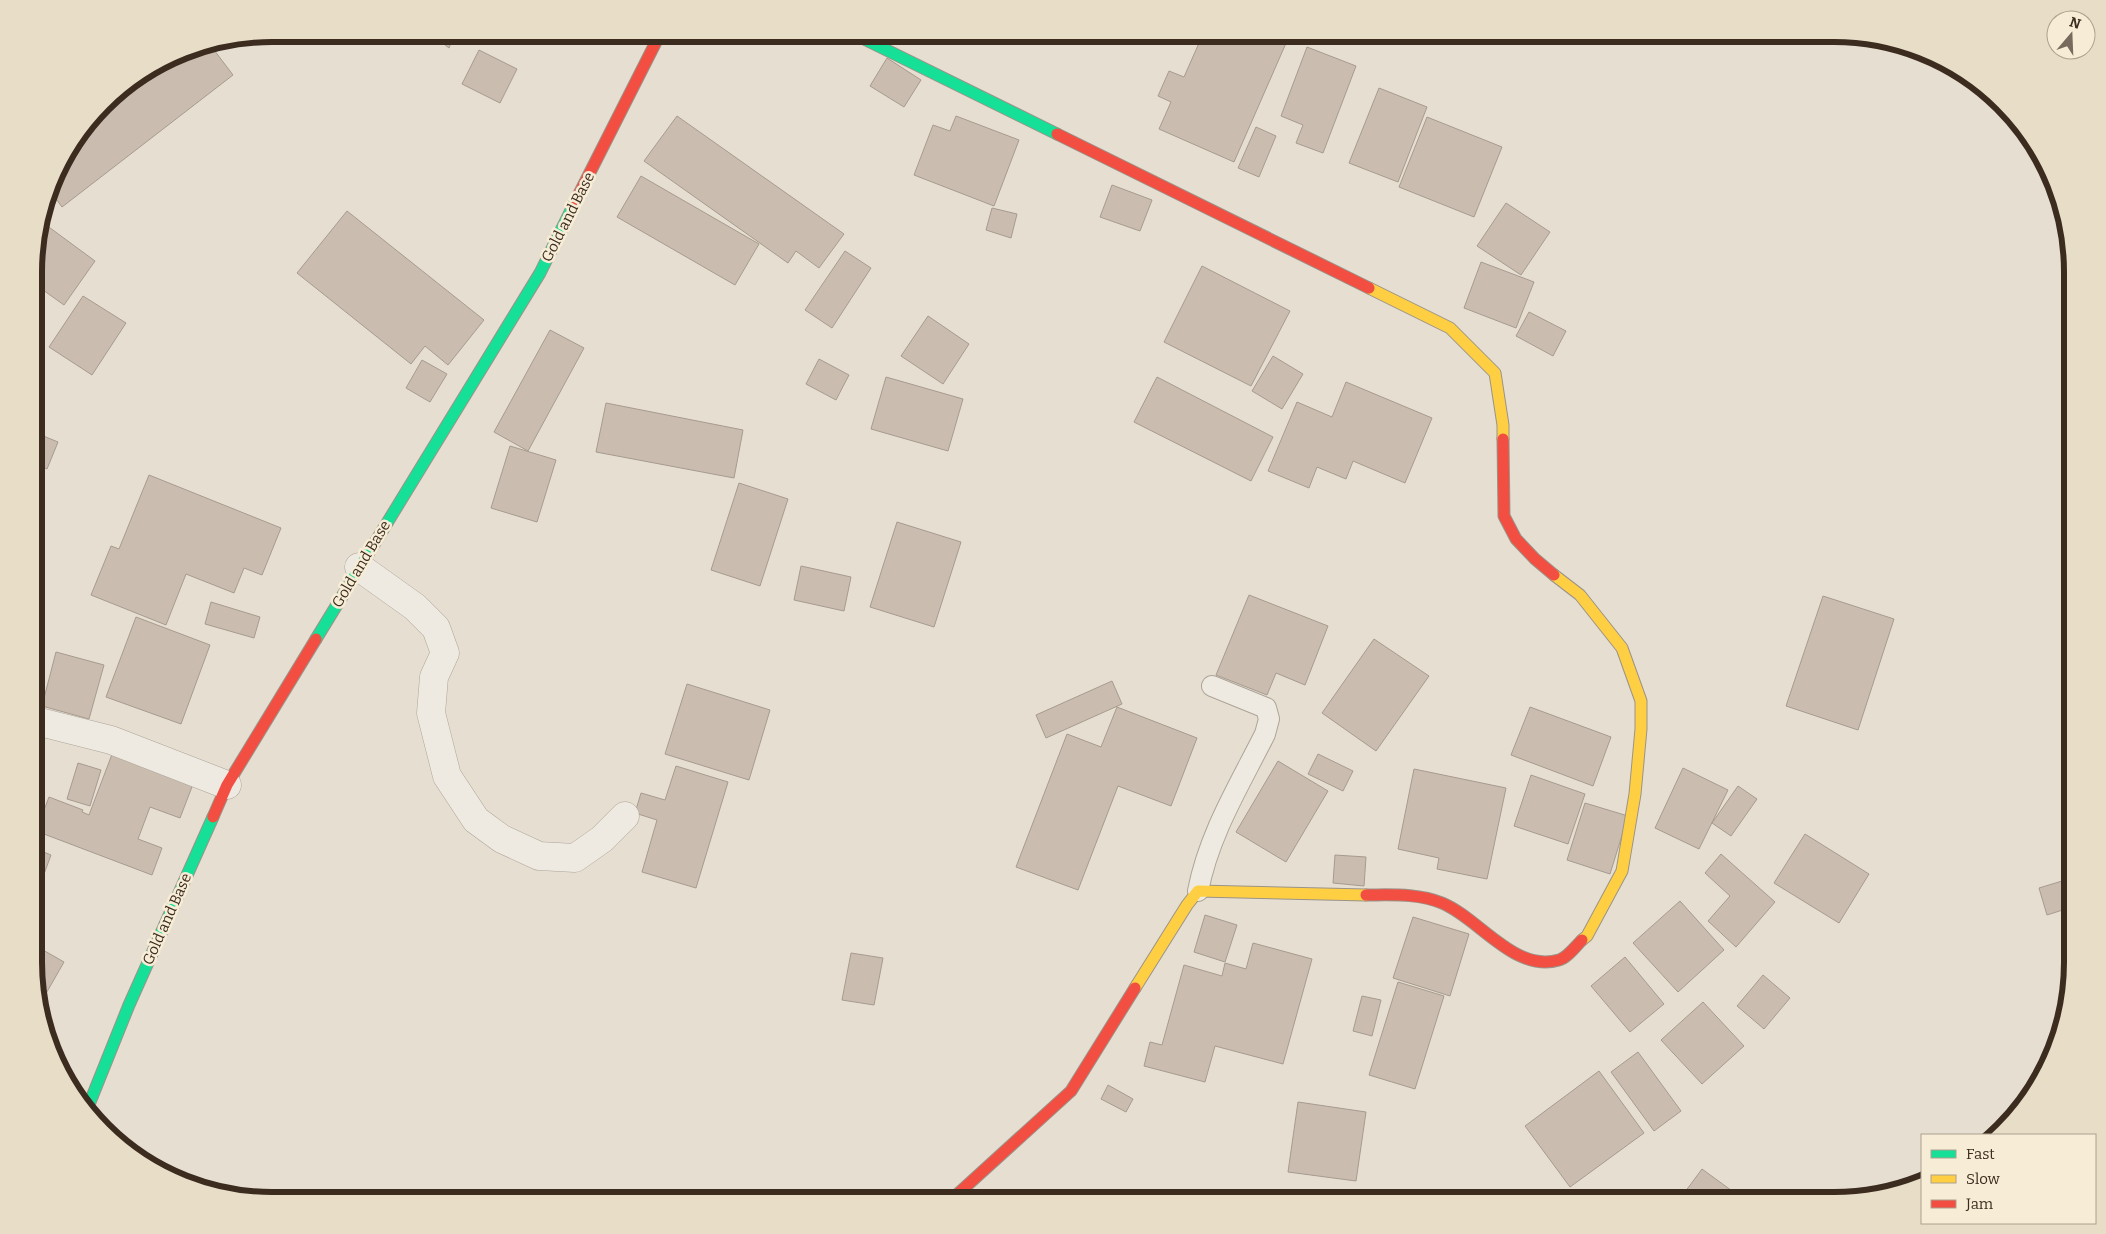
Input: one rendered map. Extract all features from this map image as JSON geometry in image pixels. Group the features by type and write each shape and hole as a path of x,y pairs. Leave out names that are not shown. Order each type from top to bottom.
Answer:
{"street":[{"name":"Gold and Base","path":"90,1102 129,1005 227,785 540,272 656,42"},
{"path":"870,42 1450,328 1495,373 1503,425 1504,516 1516,539 1536,559 1580,595 1622,648 1641,701 1641,729 1635,794 1622,871 1587,936 1561,960 1542,962 1512,953 1481,928 1443,903 1420,896 1198,891 1187,905 1071,1091 961,1192"},
{"path":"359,567 415,606 436,628 445,653 434,677 431,713 447,776 476,820 502,839 539,856 575,858 602,839 625,816"},
{"path":"42,723 111,740 227,785"}],"lane":[{"path":"1198,891 1204,863 1212,840 1265,734 1269,719 1266,708 1212,686"}],"building":[{"path":"441,42 451,42 449,48"},
{"path":"1199,42 1286,42 1234,162 1159,129 1171,102 1158,96 1169,71 1184,77"},
{"path":"1307,47 1356,66 1323,153 1296,143 1303,125 1281,116"},
{"path":"214,50 233,75 62,207 55,198 66,171 90,132 110,110 132,90 157,73 184,60"},
{"path":"479,50 517,69 500,103 462,84"},
{"path":"887,58 921,80 904,107 870,86"},
{"path":"1379,88 1427,107 1398,182 1349,163"},
{"path":"677,116 844,234 819,268 796,251 788,263 644,161"},
{"path":"956,116 1019,140 994,206 914,175 933,125 950,131"},
{"path":"1427,117 1502,147 1474,217 1399,187"},
{"path":"1256,127 1276,136 1259,177 1238,168"},
{"path":"641,176 759,244 735,285 617,217"},
{"path":"1112,185 1152,200 1140,231 1100,217"},
{"path":"1506,203 1550,232 1521,275 1477,246"},
{"path":"992,208 1017,214 1011,238 986,230"},
{"path":"347,211 484,320 448,365 425,346 411,364 297,273"},
{"path":"47,226 95,261 64,305 42,289 44,242"},
{"path":"845,251 871,268 832,328 805,310"},
{"path":"1481,262 1534,282 1516,328 1464,308"},
{"path":"1202,266 1290,311 1251,386 1164,342"},
{"path":"83,296 126,323 92,375 49,347"},
{"path":"1529,312 1566,331 1553,356 1516,336"},
{"path":"928,316 969,344 943,384 901,356"},
{"path":"550,330 584,348 528,451 494,432"},
{"path":"1273,356 1303,374 1282,409 1252,391"},
{"path":"819,359 849,375 836,400 806,384"},
{"path":"422,360 447,374 430,402 406,388"},
{"path":"886,377 963,399 948,451 871,429"},
{"path":"1157,377 1273,437 1251,481 1134,422"},
{"path":"1346,382 1432,418 1405,483 1353,461 1346,479 1317,467 1309,488 1268,471 1297,402 1332,417"},
{"path":"606,403 743,430 734,478 596,452"},
{"path":"42,435 58,442 47,469 42,467"},
{"path":"510,446 556,460 537,522 491,508"},
{"path":"149,475 281,528 262,575 244,568 234,593 186,574 166,625 91,595 111,546 119,549"},
{"path":"739,483 788,499 760,586 711,570"},
{"path":"897,522 961,542 934,627 870,607"},
{"path":"801,566 851,577 844,611 794,600"},
{"path":"1249,595 1328,626 1305,685 1276,673 1267,695 1216,675"},
{"path":"1823,596 1894,619 1858,730 1786,706"},
{"path":"211,602 260,617 254,638 205,624"},
{"path":"136,617 210,645 181,724 106,697"},
{"path":"1374,639 1429,676 1376,751 1322,713"},
{"path":"56,652 104,665 89,719 42,706"},
{"path":"1112,681 1122,704 1046,738 1036,715"},
{"path":"687,684 770,710 749,780 665,754"},
{"path":"1117,707 1197,738 1171,806 1118,786 1078,890 1016,867 1067,734 1101,747"},
{"path":"1530,707 1611,737 1593,786 1511,755"},
{"path":"114,749 195,779 180,818 150,807 138,839 162,848 152,875 42,833 42,815 49,797 83,810 82,812 89,815"},
{"path":"1318,754 1353,771 1343,791 1308,774"},
{"path":"1278,761 1328,791 1286,862 1236,832"},
{"path":"78,763 101,770 90,806 67,799"},
{"path":"676,766 728,782 696,888 642,872 657,820 635,813 641,793 665,800"},
{"path":"1683,768 1728,790 1699,849 1655,828"},
{"path":"1414,769 1506,788 1487,879 1437,869 1439,858 1398,849"},
{"path":"1531,775 1585,794 1568,844 1514,826"},
{"path":"1738,786 1757,799 1731,836 1712,823"},
{"path":"1585,803 1628,816 1610,874 1567,860"},
{"path":"1805,834 1869,874 1839,923 1774,883"},
{"path":"42,851 51,855 42,880"},
{"path":"1721,854 1775,902 1736,947 1708,921 1730,896 1705,873"},
{"path":"1335,855 1366,857 1364,886 1333,883"},
{"path":"2064,880 2064,910 2047,915 2039,888"},
{"path":"1680,901 1724,950 1678,992 1633,943"},
{"path":"1205,915 1237,925 1225,962 1194,952"},
{"path":"1413,917 1469,934 1450,996 1393,978"},
{"path":"1253,943 1312,959 1283,1064 1215,1046 1205,1082 1144,1066 1150,1042 1162,1045 1184,965 1222,976 1225,963 1246,969"},
{"path":"43,950 64,962 45,996 42,962"},
{"path":"851,953 883,958 874,1005 842,1000"},
{"path":"1625,957 1664,1004 1630,1032 1591,986"},
{"path":"1763,975 1790,998 1764,1029 1737,1006"},
{"path":"1398,982 1444,996 1415,1089 1369,1075"},
{"path":"1362,996 1381,1000 1372,1036 1353,1031"},
{"path":"1703,1002 1744,1046 1702,1084 1661,1040"},
{"path":"1638,1052 1681,1111 1654,1131 1611,1072"},
{"path":"1599,1071 1644,1133 1570,1187 1525,1126"},
{"path":"1108,1085 1133,1099 1126,1112 1101,1099"},
{"path":"1298,1102 1366,1112 1356,1181 1288,1172"},
{"path":"1702,1169 1734,1192 1685,1192"}],"traffic: fast":[{"path":"870,42 1057,134"},
{"path":"316,639 540,273 576,200"},
{"path":"90,1102 129,1005 213,817"}],"traffic: slow":[{"path":"1369,288 1450,328 1495,373 1503,425 1503,439"},
{"path":"1554,575 1580,595 1622,648 1641,701 1641,729 1635,794 1622,871 1587,936 1582,940"},
{"path":"1135,988 1187,905 1198,891 1366,895"}],"traffic: jam":[{"path":"576,200 656,42"},
{"path":"1057,134 1369,288"},
{"path":"1503,439 1504,516 1516,539 1554,575"},
{"path":"213,817 227,785 316,639"},
{"path":"1366,895 1414,896 1442,903 1456,910 1512,952 1527,959 1543,962 1562,959 1582,940"},
{"path":"960,1192 1071,1091 1135,988"}]}
